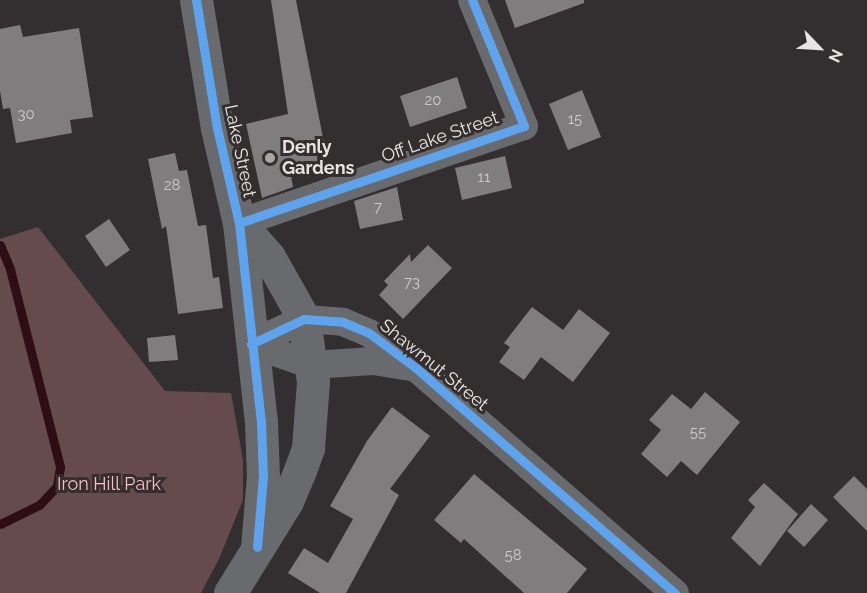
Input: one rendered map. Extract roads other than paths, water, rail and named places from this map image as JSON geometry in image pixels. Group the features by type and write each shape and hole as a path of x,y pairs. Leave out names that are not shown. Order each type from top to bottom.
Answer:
{"street":[{"name":"Lake Street","path":"196,0 217,128 239,223 251,344"},
{"name":"Off Lake Street","path":"239,223 293,208 524,126 472,0"},
{"name":"Lake Street","path":"239,223 268,257 309,343"},
{"name":"Shawmut Street","path":"251,344 309,343 343,322 369,333 416,368 675,593"},
{"name":"Shawmut Street","path":"251,344 309,343 373,361 416,368"},
{"path":"230,593 287,501 308,448 309,343"},
{"path":"251,344 263,476 257,547"}],"waterway":[{"path":"0,245 10,269 60,467 57,486 39,505 0,524"}],"place":[{"name":"Denly Gardens","path":"270,158"}],"park label":[{"name":"Iron Hill Park","path":"109,484"}]}
